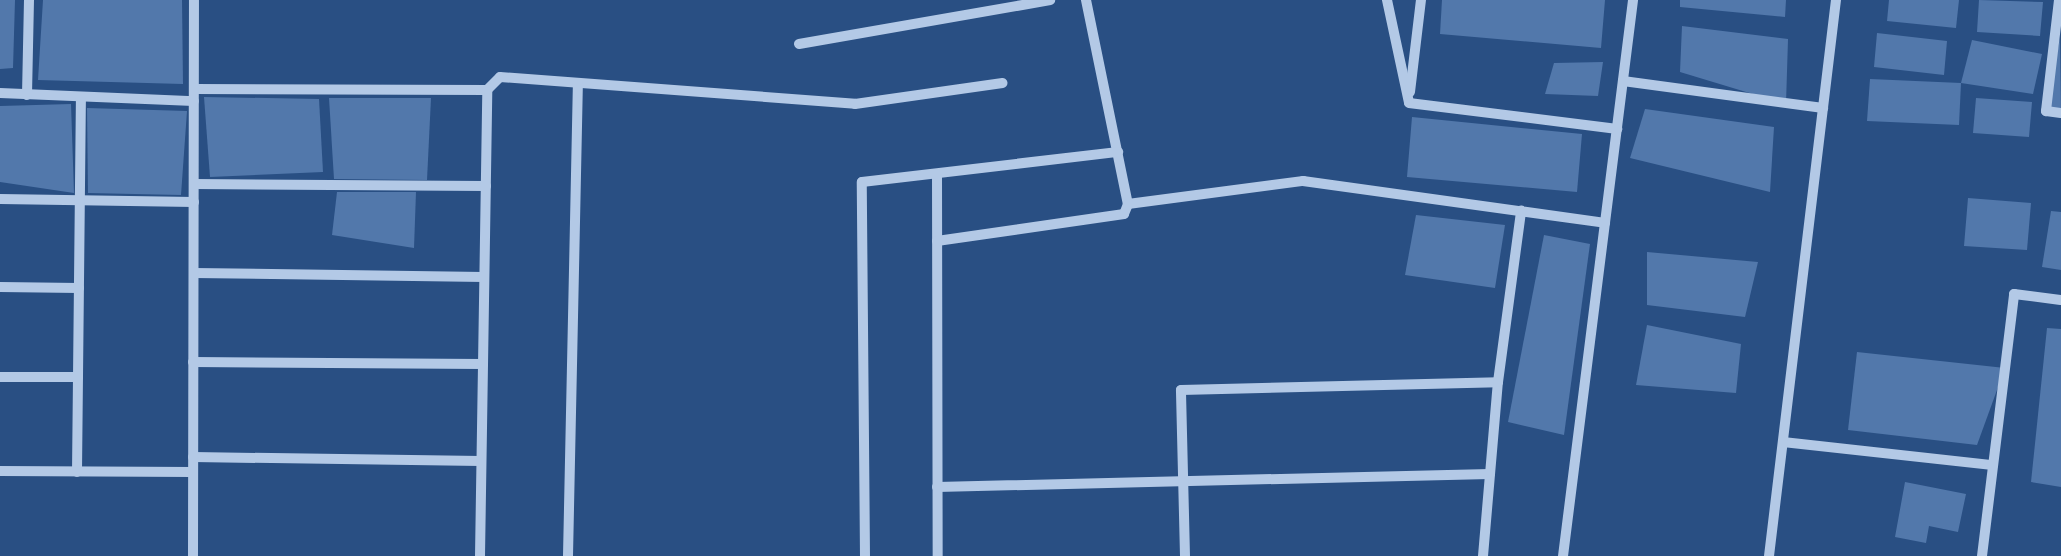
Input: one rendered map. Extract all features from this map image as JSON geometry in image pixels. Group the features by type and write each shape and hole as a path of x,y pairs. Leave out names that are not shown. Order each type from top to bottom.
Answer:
{"street":[{"path":"27,94 29,0"},
{"path":"193,556 194,0"},
{"path":"799,44 1050,0"},
{"path":"937,241 1124,214 1128,204 1086,0"},
{"path":"1387,0 1409,103"},
{"path":"1409,103 1420,0"},
{"path":"1563,556 1633,0"},
{"path":"1769,556 1836,0"},
{"path":"2059,0 2046,111 2061,113"},
{"path":"480,556 487,90 500,77 855,104 1003,83"},
{"path":"1623,81 1823,108"},
{"path":"568,556 578,83"},
{"path":"194,89 487,90"},
{"path":"0,93 194,101"},
{"path":"77,472 81,97"},
{"path":"1409,103 1617,129"},
{"path":"865,556 862,182 1118,152"},
{"path":"937,174 938,556"},
{"path":"1128,204 1303,181 1605,223"},
{"path":"194,184 486,186"},
{"path":"0,199 194,202"},
{"path":"1483,556 1498,382 1521,211"},
{"path":"194,273 484,277"},
{"path":"0,287 79,288"},
{"path":"1982,556 2014,294 2061,300"},
{"path":"193,362 483,364"},
{"path":"0,377 78,377"},
{"path":"1185,556 1181,390 1498,382"},
{"path":"1783,442 1993,465"},
{"path":"193,457 481,461"},
{"path":"0,471 193,472"},
{"path":"937,487 1490,474"}],"building":[{"path":"0,0 15,0 13,68 0,69"},
{"path":"43,0 182,0 183,84 38,80"},
{"path":"1442,0 1605,0 1601,48 1440,34"},
{"path":"1680,0 1786,0 1785,17 1680,7"},
{"path":"1889,0 1959,0 1956,28 1887,21"},
{"path":"1979,0 2043,2 2040,36 1977,32"},
{"path":"1682,26 1788,39 1786,104 1680,72"},
{"path":"1877,33 1947,41 1944,75 1874,67"},
{"path":"2060,38 2061,112 2046,111"},
{"path":"1972,40 2042,54 2033,94 1961,83"},
{"path":"1603,62 1598,96 1545,94 1554,63"},
{"path":"1870,79 1961,83 1959,125 1867,121"},
{"path":"204,97 319,99 323,172 210,177"},
{"path":"329,98 431,98 427,180 334,179"},
{"path":"1976,98 2032,102 2029,137 1973,133"},
{"path":"71,104 74,193 0,182 0,106"},
{"path":"87,108 187,111 181,195 88,193"},
{"path":"1645,109 1774,127 1770,192 1630,158"},
{"path":"1412,117 1582,134 1577,192 1407,177"},
{"path":"337,192 416,192 414,248 332,235"},
{"path":"1968,198 2031,203 2027,250 1964,246"},
{"path":"2051,211 2061,212 2061,270 2042,267"},
{"path":"1416,215 1505,225 1495,288 1405,275"},
{"path":"1544,235 1590,244 1564,435 1508,422"},
{"path":"1647,252 1758,262 1745,317 1647,305"},
{"path":"1647,325 1741,344 1736,393 1636,385"},
{"path":"2047,328 2061,329 2061,487 2031,482"},
{"path":"1857,352 2005,368 1977,445 1848,430"},
{"path":"1905,482 1966,494 1958,532 1929,526 1926,543 1895,537"}]}
